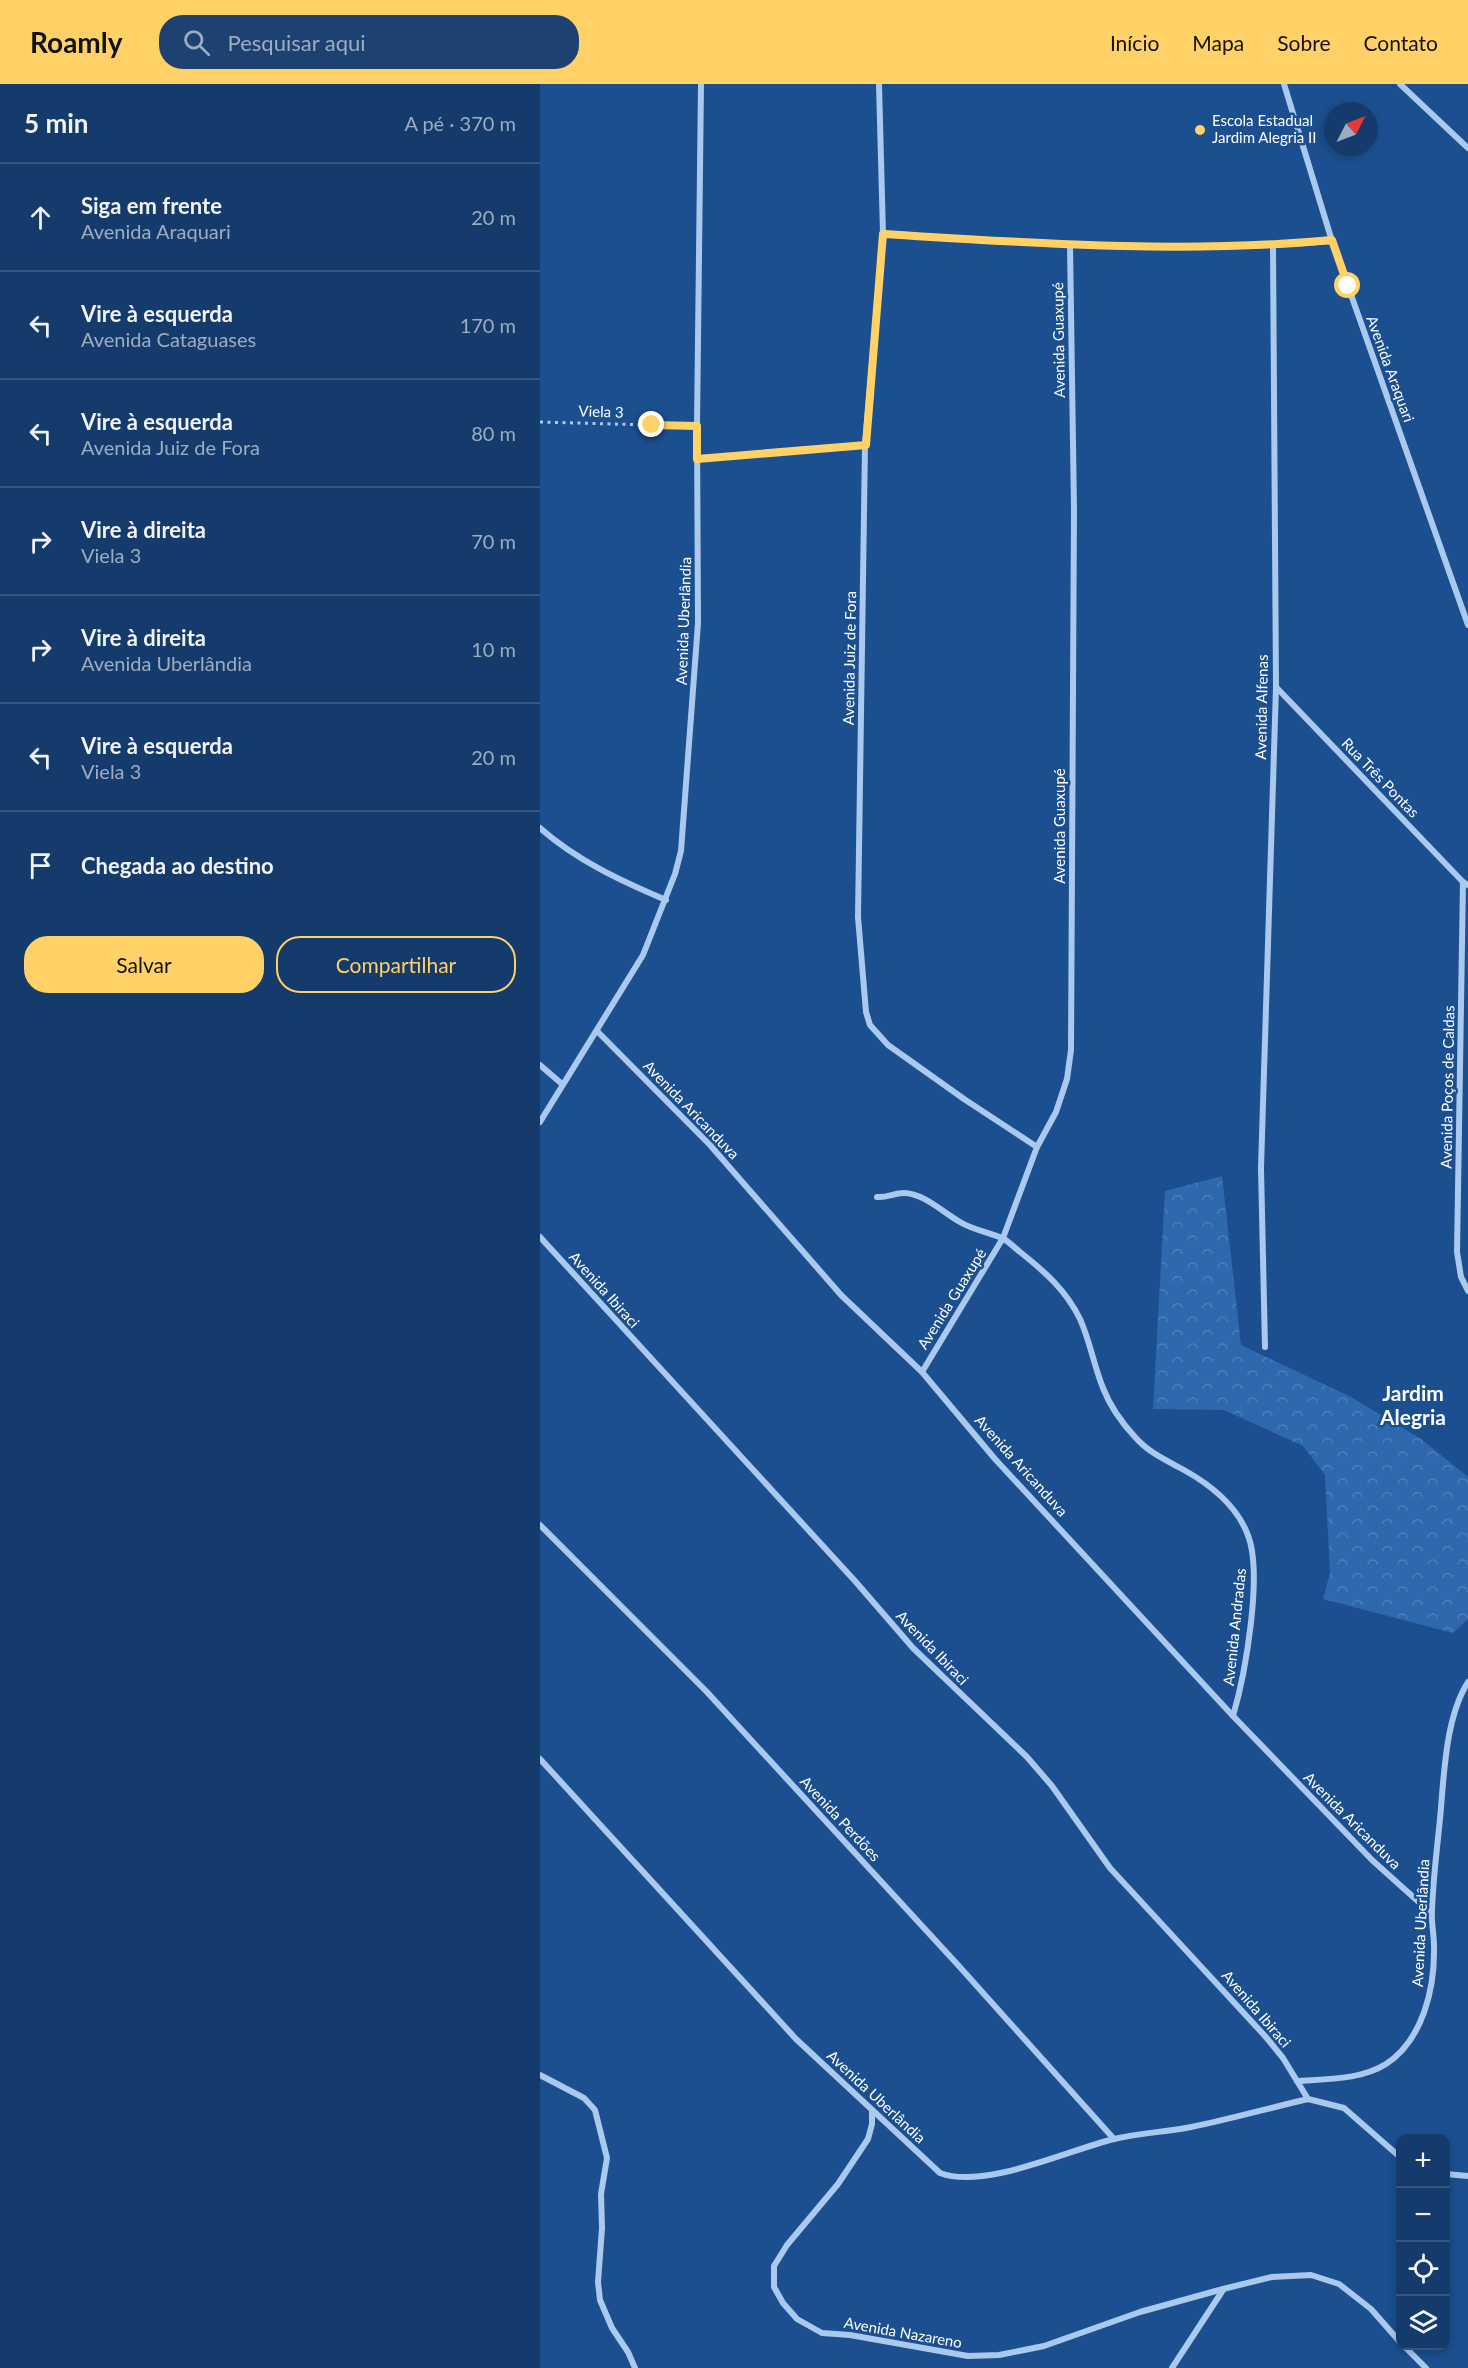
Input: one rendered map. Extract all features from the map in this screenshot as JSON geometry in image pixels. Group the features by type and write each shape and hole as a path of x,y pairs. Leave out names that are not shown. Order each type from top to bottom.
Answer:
{"street":[{"name":"Avenida Uberlândia","path":"540,1122 643,955 666,900 681,851 687,795 698,623 697,426 701,84"},
{"name":"Avenida Juiz de Fora","path":"879,84 883,234 866,445 858,917 866,1012 870,1025 888,1045 963,1099 1037,1147"},
{"name":"Avenida Araquari","path":"1284,84 1332,240 1468,625"},
{"path":"1400,84 1468,148"},
{"path":"883,234 1070,245 1273,246 1332,240"},
{"name":"Avenida Guaxupé","path":"921,1372 1003,1238 1037,1147 1056,1112 1067,1079 1071,1050 1074,510 1070,245"},
{"name":"Avenida Alfenas","path":"1265,1347 1260,1168 1276,687 1273,246"},
{"name":"Rua Três Pontas","path":"1276,687 1465,884"},
{"path":"540,828 578,856 625,883 666,900"},
{"name":"Avenida Poços de Caldas","path":"1465,884 1457,1252 1461,1277 1468,1291"},
{"name":"Avenida Aricanduva","path":"597,1030 710,1145 841,1295 921,1372 995,1459 1233,1716 1372,1860 1431,1913"},
{"path":"540,1065 562,1084"},
{"name":"Avenida Andradas","path":"877,1197 886,1198 903,1193 920,1197 969,1228 1003,1238 1048,1275 1070,1301 1080,1320 1102,1388 1129,1431 1160,1459 1184,1470 1228,1503 1236,1512 1248,1533 1255,1561 1241,1690 1233,1716"},
{"name":"Avenida Ibiraci","path":"540,1238 855,1581 913,1648 1027,1757 1052,1786 1110,1868 1265,2036 1283,2058 1308,2099"},
{"name":"Avenida Perdões","path":"540,1525 706,1691 958,1965 1114,2139"},
{"name":"Avenida Uberlândia","path":"1297,2081 1340,2078 1365,2073 1386,2064 1410,2042 1431,1992 1434,1948 1431,1913 1447,1756 1455,1708 1468,1682"},
{"name":"Avenida Uberlândia","path":"540,1759 796,2039 940,2173 950,2177 986,2175 1041,2162 1114,2139 1189,2127 1308,2099"},
{"path":"540,2075 584,2098 594,2110 607,2158 602,2194 598,2282 600,2300 612,2328 628,2352 635,2368"},
{"path":"1308,2099 1344,2108 1396,2153"},
{"name":"Avenida Nazareno","path":"872,2110 872,2124 868,2139 838,2184 787,2245 774,2266 774,2287 783,2302 798,2319 822,2333 849,2335 968,2356 999,2355 1044,2346 1140,2312 1223,2289 1272,2277 1311,2275 1339,2284 1371,2309 1396,2336"},
{"path":"1450,2174 1468,2176"},
{"path":"1172,2368 1223,2289"},
{"path":"1408,2350 1426,2368"}],"lane":[{"path":"697,459 866,445"}],"path":[{"name":"Viela 3","path":"540,422 697,426"}],"green space":[{"path":"1222,1176 1241,1345 1351,1397 1421,1439 1468,1477 1468,1619 1453,1633 1323,1599 1330,1573 1325,1475 1303,1446 1224,1410 1153,1409 1165,1191"}],"place":[{"name":"Escola Estadual Jardim Alegria II","path":"1200,130"}],"district":[{"name":"Jardim Alegria","path":"1413,1406"}],"route":[{"path":"652,425 697,426 697,459 866,445 883,234 1070,245 1273,246 1332,240 1348,286"}]}
